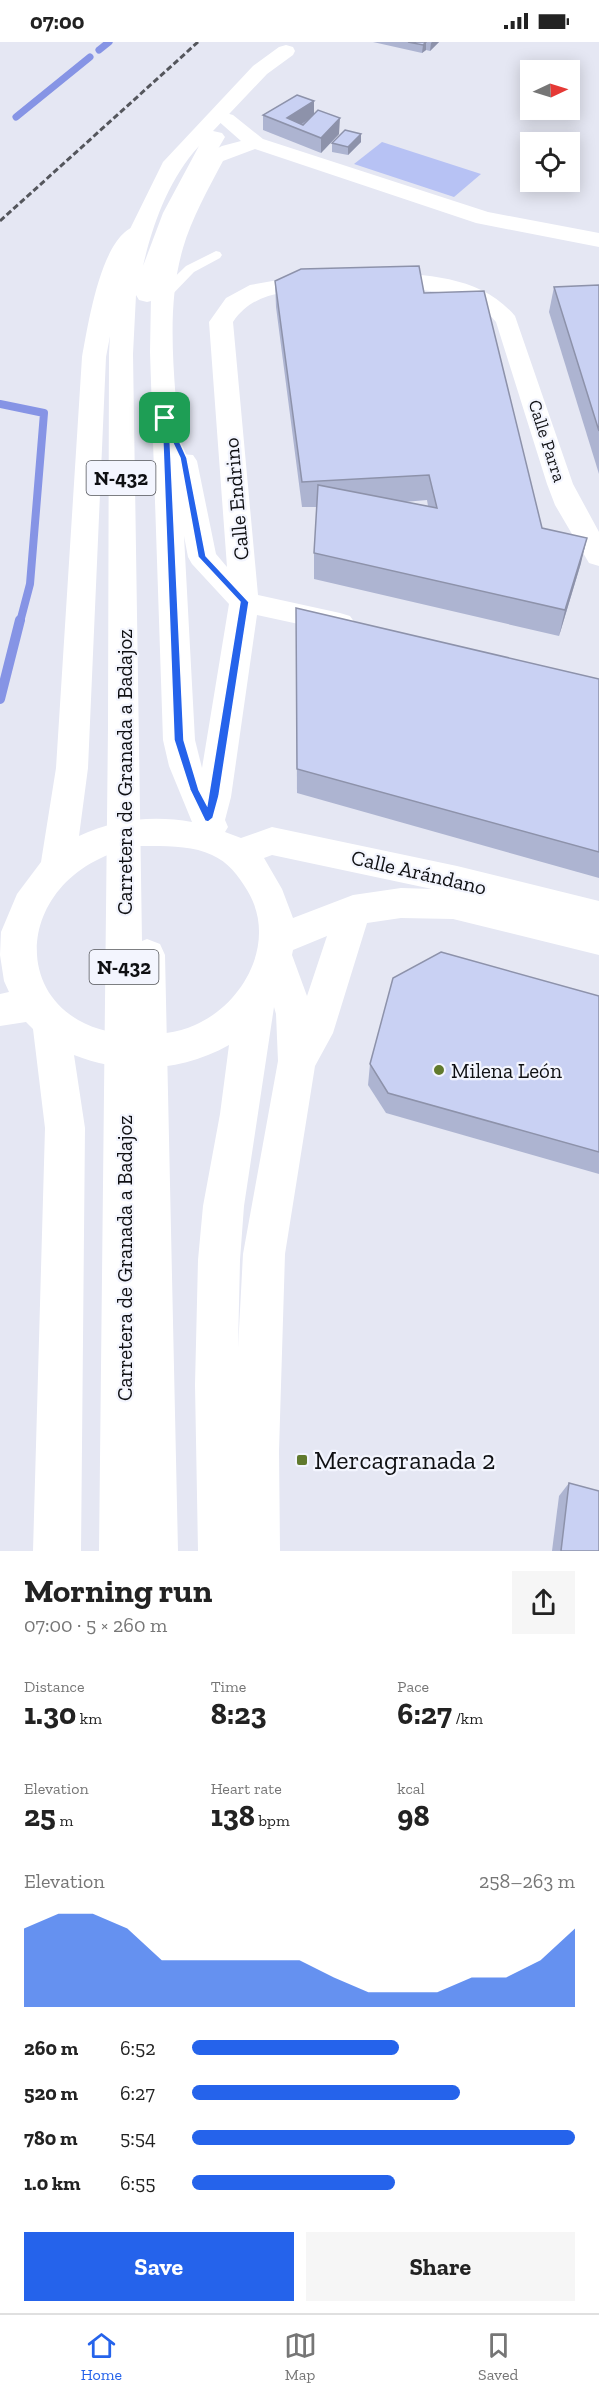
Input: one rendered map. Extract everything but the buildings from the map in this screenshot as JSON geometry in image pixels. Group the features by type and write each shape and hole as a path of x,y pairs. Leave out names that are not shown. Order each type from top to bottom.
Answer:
{"main road":[{"name":"Carretera de Granada a Badajoz","path":"154,1551 138,1206 134,727 138,343 149,281 170,237 185,188 226,119 270,73 291,47"},
{"name":"Carretera de Granada a Badajoz","path":"134,727 121,354 124,294 140,231 173,162 260,70 291,47"},
{"path":"226,119 248,146"},
{"path":"153,202 172,187 196,150 212,141 248,146 484,218 599,240"},
{"path":"222,1551 216,1382 222,1217 271,964 274,906 258,877 220,837 194,790 179,740 162,352 163,296 170,237 203,178 215,157 248,146"},
{"path":"57,1551 65,1128 28,1013 16,946 23,916 48,877 72,768 94,357 106,296 120,253 140,231"},
{"name":"Calle Parra","path":"221,322 234,303 258,290 287,284 348,279 412,282 462,290 484,298 499,308 507,321 560,484 569,505 599,556"},
{"name":"Calle Endrino","path":"220,837 214,796 244,602 221,322"},
{"path":"165,418 183,458 202,557 244,602 370,630"},
{"path":"0,906 48,877 90,845 126,833 164,831 220,837"},
{"name":"Calle Arándano","path":"220,837 273,841 445,877 599,916"},
{"name":"Calle Arándano","path":"271,964 353,910 401,903 453,904 599,940"},
{"path":"297,1061 314,1033 353,910"},
{"path":"28,1013 82,1043 120,1053 161,1053 200,1041 234,1021 271,964"},
{"path":"256,1551 256,1451 264,1254 297,1061 295,1014 271,964"},
{"name":"Carretera de Granada a Badajoz","path":"123,1551 138,1206"}],"lane":[{"path":"163,296 190,269 216,255"}],"shaded area":[{"path":"382,142 481,174 454,197 354,164"}],"waterway":[{"path":"99,50 109,42"},
{"path":"16,117 90,57"},
{"path":"0,404 44,413 30,584 20,622"},
{"path":"0,699 20,620"}],"railway":[{"path":"0,221 198,42"}],"place":[{"name":"Milena León","path":"439,1070"},
{"name":"Mercagranada 2","path":"302,1460"}],"route":[{"path":"165,418 183,458 202,557 244,602 214,796 208,818 185,766 179,740 165,418"}]}
